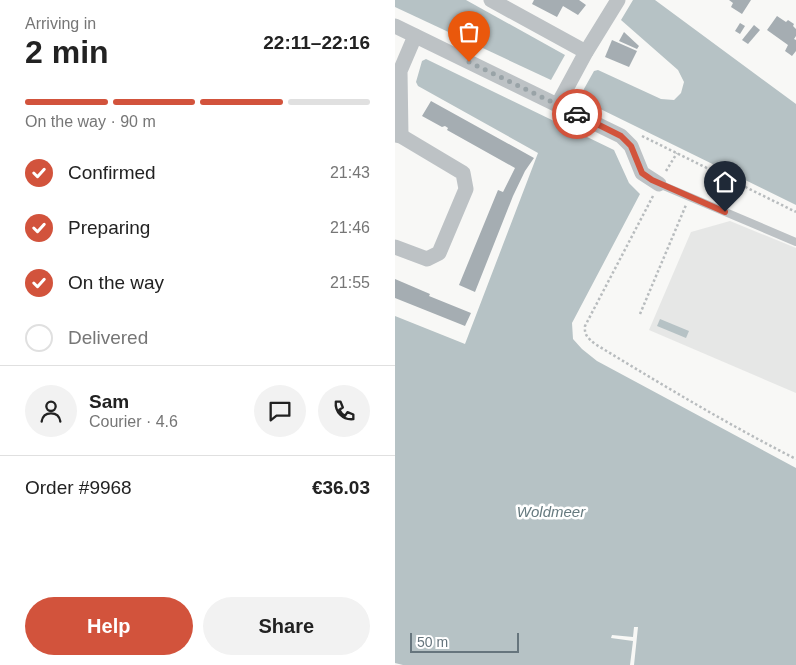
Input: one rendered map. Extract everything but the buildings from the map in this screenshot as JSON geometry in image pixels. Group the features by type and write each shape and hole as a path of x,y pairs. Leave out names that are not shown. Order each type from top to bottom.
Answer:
{"street":[{"path":"491,0 586,52"},
{"path":"558,104 586,52 618,0"},
{"path":"395,26 621,136 631,146 642,173 659,184"},
{"path":"395,247 427,259 439,253 466,189 463,173 398,135 400,71 415,36"}],"lane":[{"path":"659,184 796,242"}],"path":[{"path":"796,212 677,153 585,326 584,332 595,344 683,397 796,459"},
{"path":"640,314 690,197"}],"shaded area":[{"path":"730,221 796,248 796,393 649,330 691,232"}],"water":[{"path":"395,0 466,0 565,55 551,80 395,7"},
{"path":"633,0 655,0 796,104 796,205 580,99 594,71 598,70 661,99 674,100 681,93 684,82 678,70 621,20"},
{"name":"Woldmeer","path":"426,59 614,150 629,183 640,194 572,323 573,339 597,361 796,468 796,665 403,665 395,663 395,316 465,344 538,153 418,86 416,82 422,61"},
{"path":"660,319 689,331 686,338 657,326"}],"pier":[{"path":"634,627 638,627 634,665 630,665 633,641 611,638 612,635 633,637"}],"way so far":[{"path":"469,62 577,114"}],"route":[{"path":"577,114 621,136 631,146 642,173 652,180 725,212"}]}
